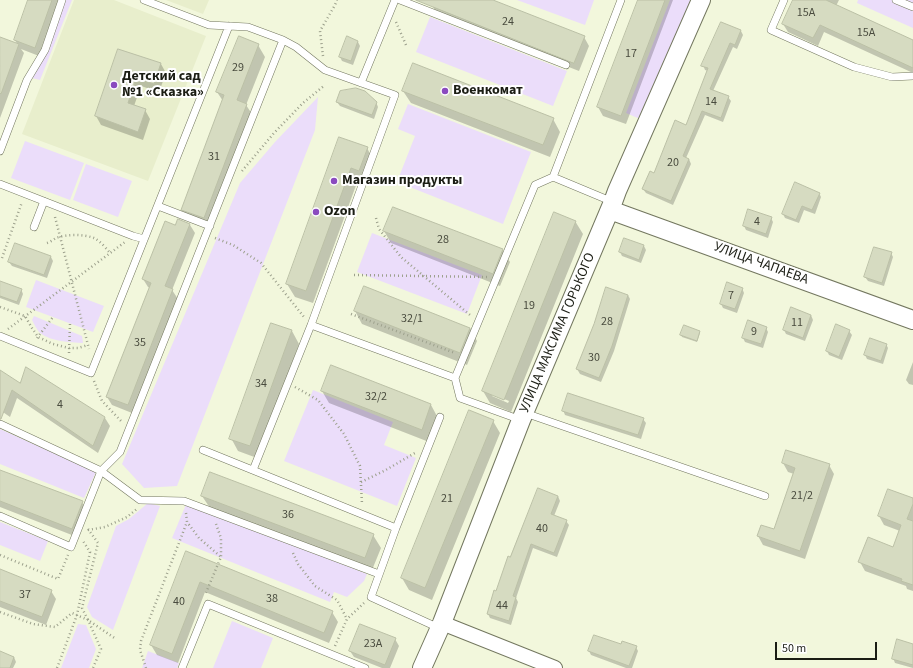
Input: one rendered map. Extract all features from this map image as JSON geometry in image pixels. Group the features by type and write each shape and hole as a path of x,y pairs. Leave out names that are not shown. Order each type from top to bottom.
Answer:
{"street":[{"name":"УЛИЦА МАКСИМА ГОРЬКОГО","path":"422,668 441,626 523,417 617,191 701,0"},
{"name":"УЛИЦА ЧАПАЕВА","path":"611,206 913,320"},
{"path":"441,626 555,668"}],"lane":[{"path":"0,151 26,80 44,50 62,0"},
{"path":"144,0 209,25 248,27 283,40 296,47 325,70 395,95 311,325 253,470"},
{"path":"361,83 395,0"},
{"path":"400,0 566,65"},
{"path":"621,0 553,177 535,185 455,378 460,398 765,496"},
{"path":"784,0 771,30 854,67 892,77 913,76"},
{"path":"896,0 913,7"},
{"path":"0,336 91,373 229,26"},
{"path":"0,516 72,548 101,471 120,452 283,40"},
{"path":"553,177 611,206"},
{"path":"0,184 144,239"},
{"path":"34,227 44,201"},
{"path":"158,206 210,226"},
{"path":"311,325 455,378"},
{"path":"440,417 370,597 441,626"},
{"path":"0,424 101,471 140,500 184,501 379,574"},
{"path":"203,450 396,528"},
{"path":"182,668 208,604 364,668"}],"path":[{"path":"325,70 320,31 337,0"},
{"path":"241,173 274,133 303,103 325,85"},
{"path":"2,258 25,194"},
{"path":"52,204 88,345 92,363 91,373 102,401 129,429"},
{"path":"376,218 379,229 400,257 479,321"},
{"path":"207,234 233,245 261,263 311,325"},
{"path":"47,243 60,237 82,236 95,239 110,253"},
{"path":"6,330 133,236"},
{"path":"354,275 497,277"},
{"path":"0,307 25,316 38,337 53,344 69,348 78,348 88,345"},
{"path":"351,314 460,355 467,349"},
{"path":"30,348 53,317"},
{"path":"68,364 70,324"},
{"path":"288,383 318,400 344,434 360,466 363,514"},
{"path":"360,482 409,458 430,444"},
{"path":"57,668 77,615 90,552 78,532 105,527 127,518 146,500"},
{"path":"184,501 187,522 199,538 220,557"},
{"path":"205,595 220,557 221,538 212,512"},
{"path":"82,521 98,543 82,608 101,649 93,668"},
{"path":"146,668 140,650 141,641 187,522"},
{"path":"286,539 298,564 315,586 337,600 347,619"},
{"path":"0,555 58,579 72,548"},
{"path":"331,654 347,619 370,597"},
{"path":"0,612 32,624 55,627 72,613 88,620 116,639"}],"shaded area":[{"path":"64,0 72,0 40,80 32,78 31,76"},
{"name":"Детский сад №1 «Сказка»","path":"74,0 114,0 206,36 148,181 22,134"},
{"path":"166,0 209,0 203,14"},
{"path":"517,0 594,0 585,25"},
{"path":"670,0 693,0 640,119 626,113"},
{"path":"858,0 913,0 913,28 857,3"},
{"path":"430,17 567,71 553,106 416,52"},
{"path":"318,97 315,130 177,486 144,488 122,464 240,183 275,142"},
{"path":"408,104 531,152 503,224 397,182 415,136 398,129"},
{"path":"25,141 84,163 70,200 11,178"},
{"path":"86,164 132,181 118,217 73,200"},
{"path":"372,233 482,275 467,314 357,272"},
{"path":"36,280 104,306 93,332 26,307"},
{"path":"34,316 82,336 83,343 61,341 45,336 40,333 32,320"},
{"path":"313,390 393,422 384,445 416,458 397,506 284,461"},
{"path":"0,429 96,472 84,498 0,464"},
{"path":"187,502 367,574 364,581 347,597 334,592 330,602 172,538"},
{"path":"148,503 160,506 113,630 92,617 87,607 116,526 129,519"},
{"path":"0,522 48,541 40,561 0,545"},
{"path":"232,621 273,638 261,668 213,668"},
{"path":"78,624 86,625 96,649 89,668 61,668"},
{"path":"148,651 179,663 177,668 142,668"}],"building":[{"path":"28,0 52,0 35,48 14,40"},
{"path":"416,0 493,0 585,36 574,63"},
{"path":"638,0 665,0 621,116 597,107"},
{"path":"793,0 826,0 913,40 913,68 820,25 813,38 782,24"},
{"path":"721,22 741,30 735,45 730,43 710,89 729,96 721,118 702,111 683,156 689,159 671,201 642,189 650,171 654,173 675,120 686,125 708,68 701,66"},
{"path":"239,36 259,44 237,100 247,104 204,218 181,210 224,95 216,92"},
{"path":"347,36 358,41 351,61 339,57"},
{"path":"0,37 19,44 1,94 0,93"},
{"path":"118,49 161,63 154,84 136,78 128,103 146,109 138,132 95,116"},
{"path":"413,63 554,118 543,145 402,91"},
{"path":"356,88 365,91 377,102 372,115 336,102 340,91"},
{"path":"339,137 368,147 359,171 351,168 306,291 286,284"},
{"path":"795,182 820,193 812,210 802,206 796,220 782,214"},
{"path":"393,207 503,249 493,274 383,231"},
{"path":"748,209 772,217 766,234 743,226"},
{"path":"554,212 576,221 504,400 482,391"},
{"path":"178,219 190,224 165,286 173,289 128,405 106,397 151,283 142,279 165,221 175,225"},
{"path":"624,238 644,245 639,260 619,252"},
{"path":"15,243 51,256 44,275 8,262"},
{"path":"874,247 892,252 882,283 864,277"},
{"path":"0,281 22,289 17,302 0,296"},
{"path":"727,282 743,288 735,309 720,304"},
{"path":"364,286 470,328 460,353 354,311"},
{"path":"606,287 628,295 612,346 599,378 576,369 594,324"},
{"path":"791,307 811,315 803,338 783,330"},
{"path":"748,320 767,327 761,344 742,338"},
{"path":"271,323 292,330 250,446 229,439"},
{"path":"836,324 850,330 839,357 826,351"},
{"path":"684,325 700,331 697,341 680,335"},
{"path":"870,338 887,344 881,361 864,355"},
{"path":"331,365 431,404 422,430 321,391"},
{"path":"26,367 105,417 93,446 12,390 0,419 0,370 20,383"},
{"path":"568,393 644,418 638,435 562,411"},
{"path":"469,410 494,420 425,588 401,578"},
{"path":"786,450 830,464 800,551 757,536 761,525 774,529 795,468 782,463"},
{"path":"0,470 83,501 72,529 0,501"},
{"path":"210,472 374,534 365,558 201,496"},
{"path":"538,488 558,496 551,514 567,520 554,553 531,544 513,596 516,597 509,621 487,614 494,590 496,591 508,556 510,557"},
{"path":"888,489 913,498 913,504 907,519 913,521 913,585 901,581 902,579 858,562 868,537 893,547 901,525 878,516"},
{"path":"186,551 333,611 324,633 200,582 172,654 150,645"},
{"path":"0,569 52,590 42,617 0,601"},
{"path":"360,624 396,638 385,665 349,651"},
{"path":"594,635 621,644 622,641 637,646 629,666 588,651"},
{"path":"897,639 913,644 913,665 892,659"},
{"path":"0,651 14,657 10,668 0,668"}],"place":[{"name":"Детский сад №1 «Сказка»","path":"114,85"},
{"name":"Военкомат","path":"445,91"},
{"name":"Магазин продукты","path":"334,181"},
{"name":"Ozon","path":"316,212"}]}
